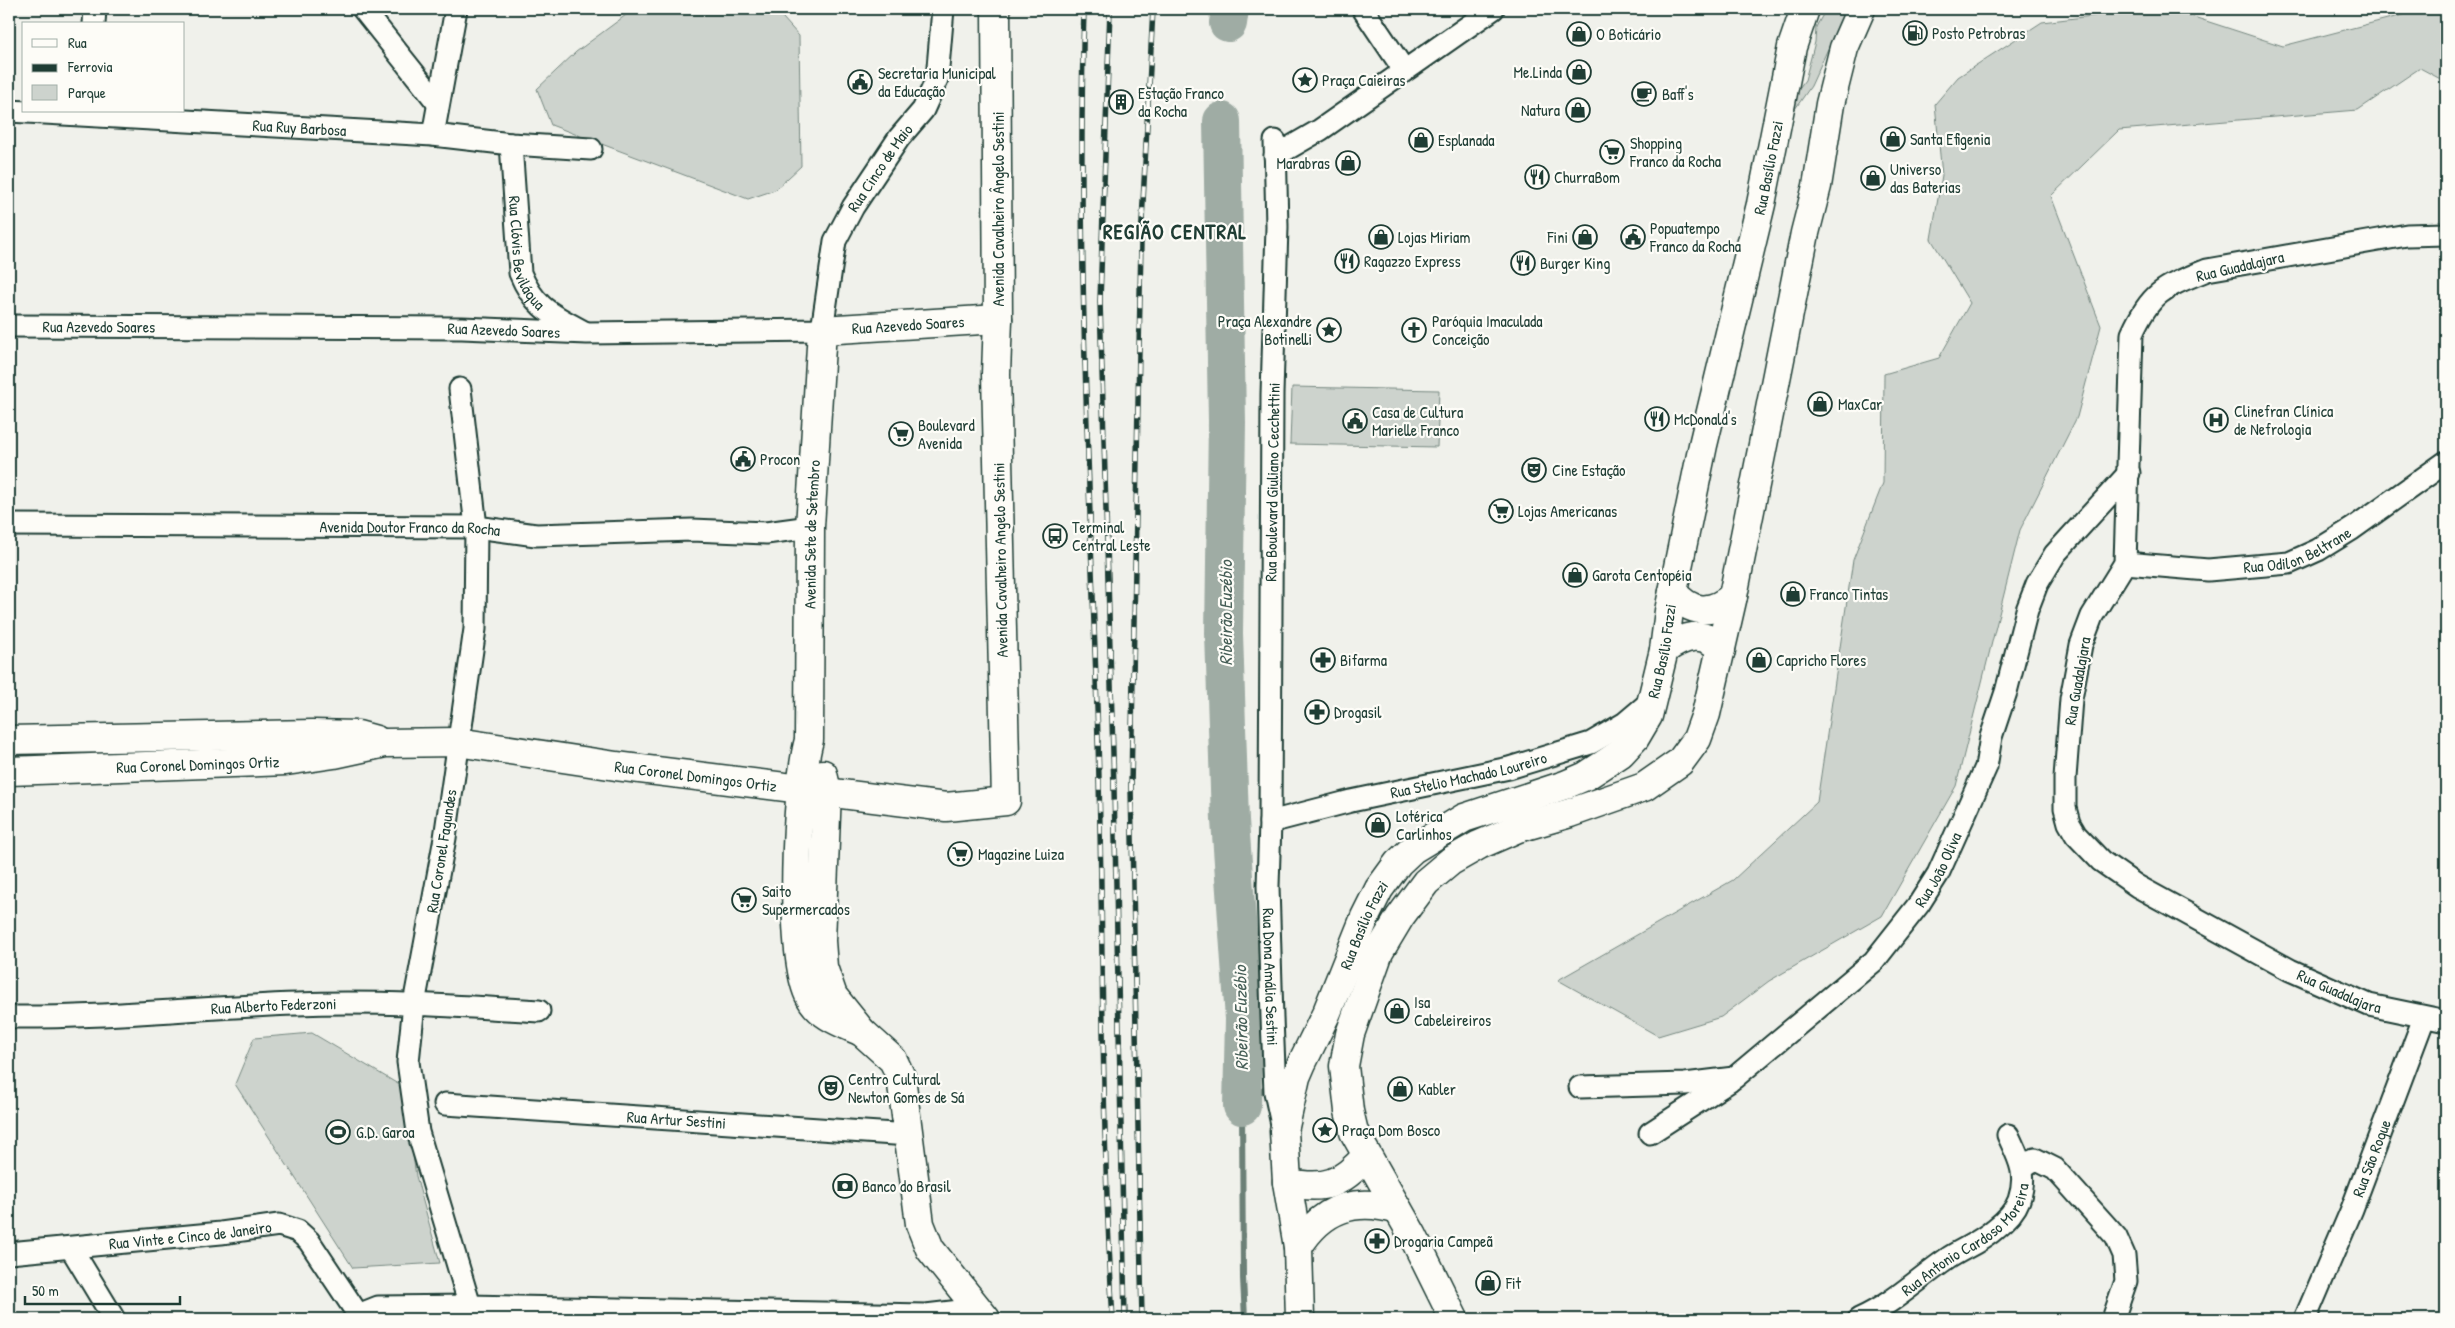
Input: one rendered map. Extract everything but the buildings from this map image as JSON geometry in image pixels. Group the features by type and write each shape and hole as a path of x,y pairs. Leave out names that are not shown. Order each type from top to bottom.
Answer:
{"main road":[{"name":"Avenida Cavalheiro Ângelo Sestini","path":"996,9 998,319"},
{"name":"Rua Basílio Fazzi","path":"1300,1319 1298,1247 1288,1182 1284,1131 1296,1077 1379,889 1398,863 1413,849 1464,818 1566,785 1592,773 1621,753 1643,728 1653,700 1664,650 1703,445 1761,204 1792,47 1805,9"},
{"name":"Rua Basílio Fazzi","path":"1454,1319 1398,1210 1354,1132 1349,1111 1344,1066 1350,1034 1380,952 1400,917 1426,882 1451,861 1478,845 1518,828 1626,795 1644,787 1680,762 1697,739 1706,714 1734,596 1805,233 1817,186 1830,104 1844,48 1861,9"},
{"name":"Rua Azevedo Soares","path":"822,330 998,319"},
{"name":"Avenida Cavalheiro Angelo Sestini","path":"998,319 996,374 1006,801"},
{"name":"Avenida Sete de Setembro","path":"822,330 810,527 808,740 802,772 814,790 797,838 797,897 803,974 809,995 816,1006 829,1018 862,1032 893,1060 901,1077 920,1224 930,1249 981,1314"},
{"path":"1674,592 1684,603 1695,609 1716,607 1734,596"},
{"path":"1664,650 1680,640 1695,636 1708,638 1722,650"},
{"name":"Rua Coronel Domingos Ortiz","path":"9,740 329,734 358,735 385,742"},
{"name":"Rua Coronel Domingos Ortiz","path":"9,771 286,761 334,754 385,742 457,742 616,766 946,807 1006,801"},
{"path":"1288,1182 1313,1186 1328,1185 1343,1179 1366,1156"},
{"path":"1298,1247 1312,1227 1337,1210 1351,1205 1375,1204 1398,1210"}],"street":[{"path":"94,22 95,9"},
{"path":"363,9 438,102"},
{"path":"434,135 438,102 456,9"},
{"name":"Rua Cinco de Maio","path":"822,330 834,241 852,207 899,138 922,110 937,78 943,9"},
{"path":"1363,9 1404,70 1493,9"},
{"name":"Rua Boulevard Giuliano Cecchettini","path":"1270,822 1272,414 1277,227 1275,148 1320,130 1404,70"},
{"name":"Rua Ruy Barbosa","path":"9,111 22,111"},
{"name":"Rua Ruy Barbosa","path":"36,112 434,135 511,144 591,149"},
{"name":"Rua Clóvis Beviláqua","path":"511,144 520,273 527,289 542,308 587,333"},
{"name":"Rua Guadalajara","path":"2424,1018 2369,1005 2290,970 2137,886 2101,861 2076,835 2069,823 2065,808 2064,778 2071,700 2081,645 2092,616 2125,564 2132,334 2142,311 2154,296 2207,270 2407,235 2446,234"},
{"name":"Rua Azevedo Soares","path":"9,326 453,328 587,333 822,330"},
{"name":"Rua Coronel Fagundes","path":"460,389 476,527 475,629 457,742 445,838 414,1004 408,1062 418,1132 470,1306"},
{"name":"Rua Odilon Beltrane","path":"2125,564 2208,570 2289,563 2318,550 2352,529 2446,462"},
{"name":"Rua João Oliva","path":"1650,1133 1734,1078 1874,961 1919,904 1938,874 1986,767 1991,737 2006,692 2026,610 2037,584 2055,554 2129,473"},
{"name":"Avenida Doutor Franco da Rocha","path":"9,525 476,527 536,535 702,530 766,533 810,527"},
{"name":"Rua Stelio Machado Loureiro","path":"1270,822 1351,801 1509,768 1591,743 1626,723 1653,700"},
{"name":"Rua Dona Amália Sestini","path":"1270,822 1268,886 1275,1092 1284,1131"},
{"name":"Rua Alberto Federzoni","path":"9,1017 96,1015 297,1004 414,1004 539,1011"},
{"path":"2424,1018 2446,1021"},
{"name":"Rua São Roque","path":"2305,1319 2352,1209 2424,1018"},
{"path":"1580,1087 1685,1084 1734,1078"},
{"name":"Rua Artur Sestini","path":"445,1104 909,1135"},
{"name":"Rua Antonio Cardoso Moreira","path":"1863,1318 1900,1294 1947,1259 1994,1230 2010,1215 2018,1201 2022,1185 2023,1167 2008,1135"},
{"path":"2023,1167 2035,1159 2055,1169 2116,1237 2124,1255 2126,1281 2113,1319"},
{"name":"Rua Vinte e Cinco de Janeiro","path":"9,1254 279,1224 289,1227 309,1241 359,1317"},
{"path":"71,1248 114,1319"},
{"path":"359,1317 378,1306 470,1306 926,1315 981,1314"}],"green space":[{"path":"634,9 775,9 799,36 801,166 775,190 748,199 551,125 537,89 576,52"},
{"path":"1826,9 1846,9 1811,86 1793,112 1797,91 1805,80 1815,42 1816,27"},
{"path":"2151,9 2169,9 2283,46 2426,9 2446,9 2446,82 2420,68 2358,110 2119,130 2051,196 2101,326 2077,417 2020,530 1956,786 1882,916 1769,981 1721,1017 1658,1036 1558,980 1733,880 1817,802 1853,560 1883,483 1884,374 1939,358 1970,303 1931,239 1942,175 1935,104 1958,77 2042,22"},
{"path":"1292,387 1439,390 1437,447 1290,444"},
{"name":"G.D. Garoa","path":"312,1033 403,1087 416,1176 440,1263 353,1268 235,1084 254,1038"}],"waterway":[{"path":"1228,23 1230,9"},
{"name":"Ribeirão Euzébio","path":"1222,121 1227,422 1224,633 1230,820 1244,1019 1242,1106"},
{"name":"Ribeirão Euzébio","path":"1245,1319 1242,1106 1265,1088"}],"railway":[{"path":"1084,9 1082,96 1083,270 1099,784 1106,1166 1113,1319"},
{"path":"1110,9 1100,301 1114,788 1125,1319"},
{"path":"1142,1319 1131,787 1141,241 1153,9"}],"place":[{"name":"Posto Petrobras","path":"1915,33"},
{"name":"O Boticário","path":"1579,34"},
{"name":"Me.Linda","path":"1579,72"},
{"name":"Praça Caieiras","path":"1305,80"},
{"name":"Secretaria Municipal da Educação","path":"860,82"},
{"name":"Baff's","path":"1644,94"},
{"name":"Estação Franco da Rocha","path":"1121,102"},
{"name":"Natura","path":"1578,110"},
{"name":"Santa Efigenia","path":"1893,139"},
{"name":"Esplanada","path":"1421,140"},
{"name":"Shopping Franco da Rocha","path":"1612,152"},
{"name":"Marabras","path":"1348,163"},
{"name":"ChurraBom","path":"1537,177"},
{"name":"Universo das Baterias","path":"1873,178"},
{"name":"Lojas Miriam","path":"1381,237"},
{"name":"Fini","path":"1585,237"},
{"name":"Popuatempo Franco da Rocha","path":"1633,237"},
{"name":"Ragazzo Express","path":"1347,261"},
{"name":"Burger King","path":"1523,263"},
{"name":"Praça Alexandre Botinelli","path":"1329,330"},
{"name":"Paróquia Imaculada Conceição","path":"1414,330"},
{"name":"MaxCar","path":"1820,404"},
{"name":"McDonald's","path":"1657,419"},
{"name":"Clinefran Clínica de Nefrologia","path":"2216,420"},
{"name":"Casa de Cultura Marielle Franco","path":"1355,421"},
{"name":"Boulevard Avenida","path":"901,434"},
{"name":"Procon","path":"743,459"},
{"name":"Cine Estação","path":"1534,470"},
{"name":"Lojas Americanas","path":"1501,511"},
{"name":"Terminal Central Leste","path":"1055,536"},
{"name":"Garota Centopéia","path":"1575,575"},
{"name":"Franco Tintas","path":"1793,594"},
{"name":"Bifarma","path":"1323,660"},
{"name":"Capricho Flores","path":"1759,660"},
{"name":"Drogasil","path":"1317,712"},
{"name":"Lotérica Carlinhos","path":"1378,825"},
{"name":"Magazine Luiza","path":"960,854"},
{"name":"Saito Supermercados","path":"744,900"},
{"name":"Isa Cabeleireiros","path":"1397,1011"},
{"name":"Centro Cultural Newton Gomes de Sá","path":"831,1088"},
{"name":"Kabler","path":"1400,1089"},
{"name":"Praça Dom Bosco","path":"1325,1130"},
{"name":"G.D. Garoa","path":"338,1132"},
{"name":"Banco do Brasil","path":"845,1186"},
{"name":"Drogaria Campeã","path":"1377,1241"},
{"name":"Fit","path":"1488,1283"}],"district":[{"name":"REGIÃO CENTRAL","path":"1175,232"}]}
